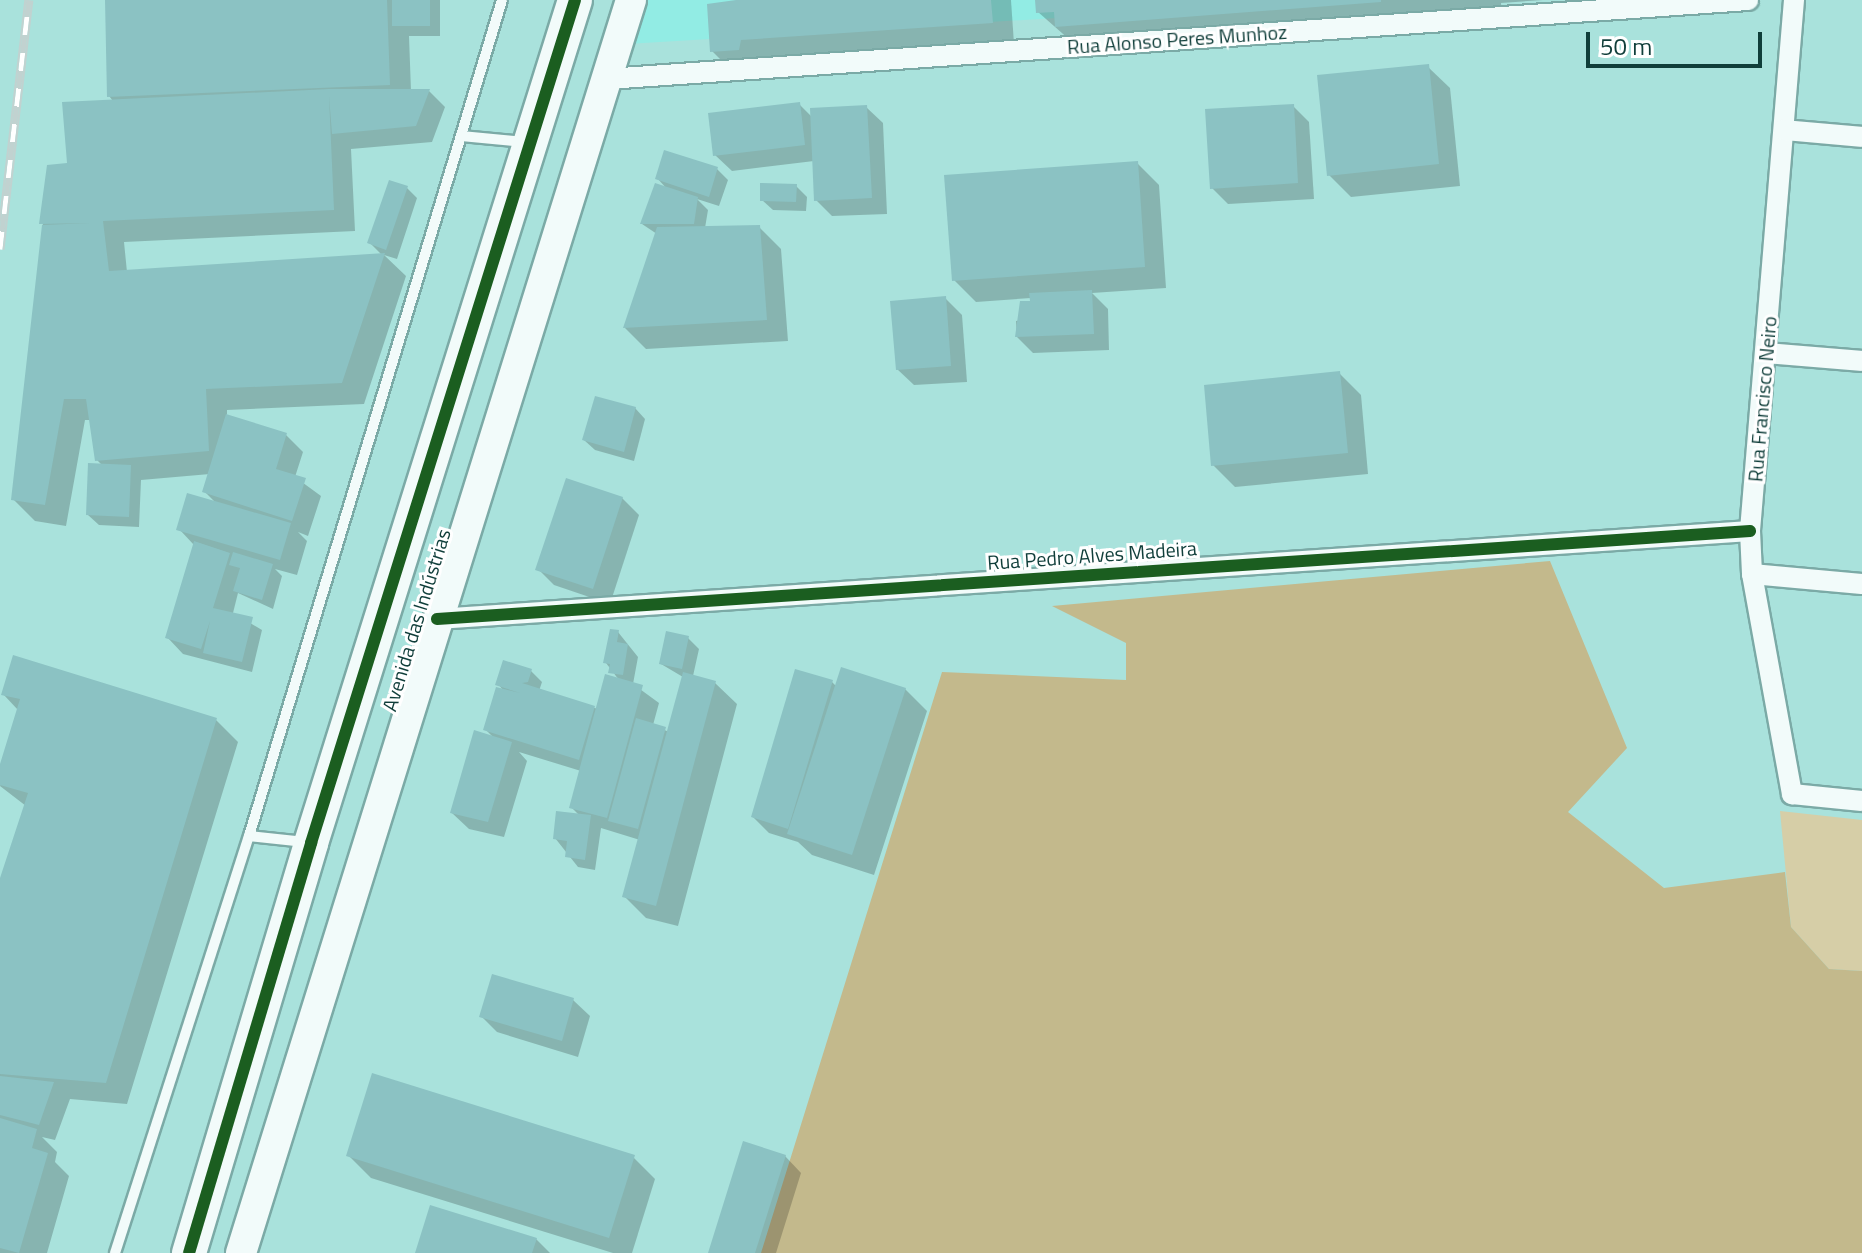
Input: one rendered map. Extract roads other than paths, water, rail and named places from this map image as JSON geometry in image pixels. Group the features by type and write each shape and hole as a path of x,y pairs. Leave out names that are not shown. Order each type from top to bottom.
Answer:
{"main road":[{"name":"Avenida das Indústrias","path":"189,1253 311,843 575,0"}],"street":[{"name":"Avenida das Indústrias","path":"241,1253 631,0"},
{"name":"Rua Alonso Peres Munhoz","path":"607,79 1748,0"},
{"name":"Rua Francisco Neiro","path":"1794,0 1750,531 1752,574 1792,794 1862,801"},
{"path":"1784,130 1862,137"},
{"path":"1767,353 1862,361"},
{"name":"Rua Pedro Alves Madeira","path":"437,619 1750,531"},
{"path":"1752,574 1862,584"}],"lane":[{"path":"115,1253 249,836 502,0"},
{"path":"461,136 531,142"},
{"path":"249,836 311,843"}],"railway":[{"path":"0,249 29,0"}]}
